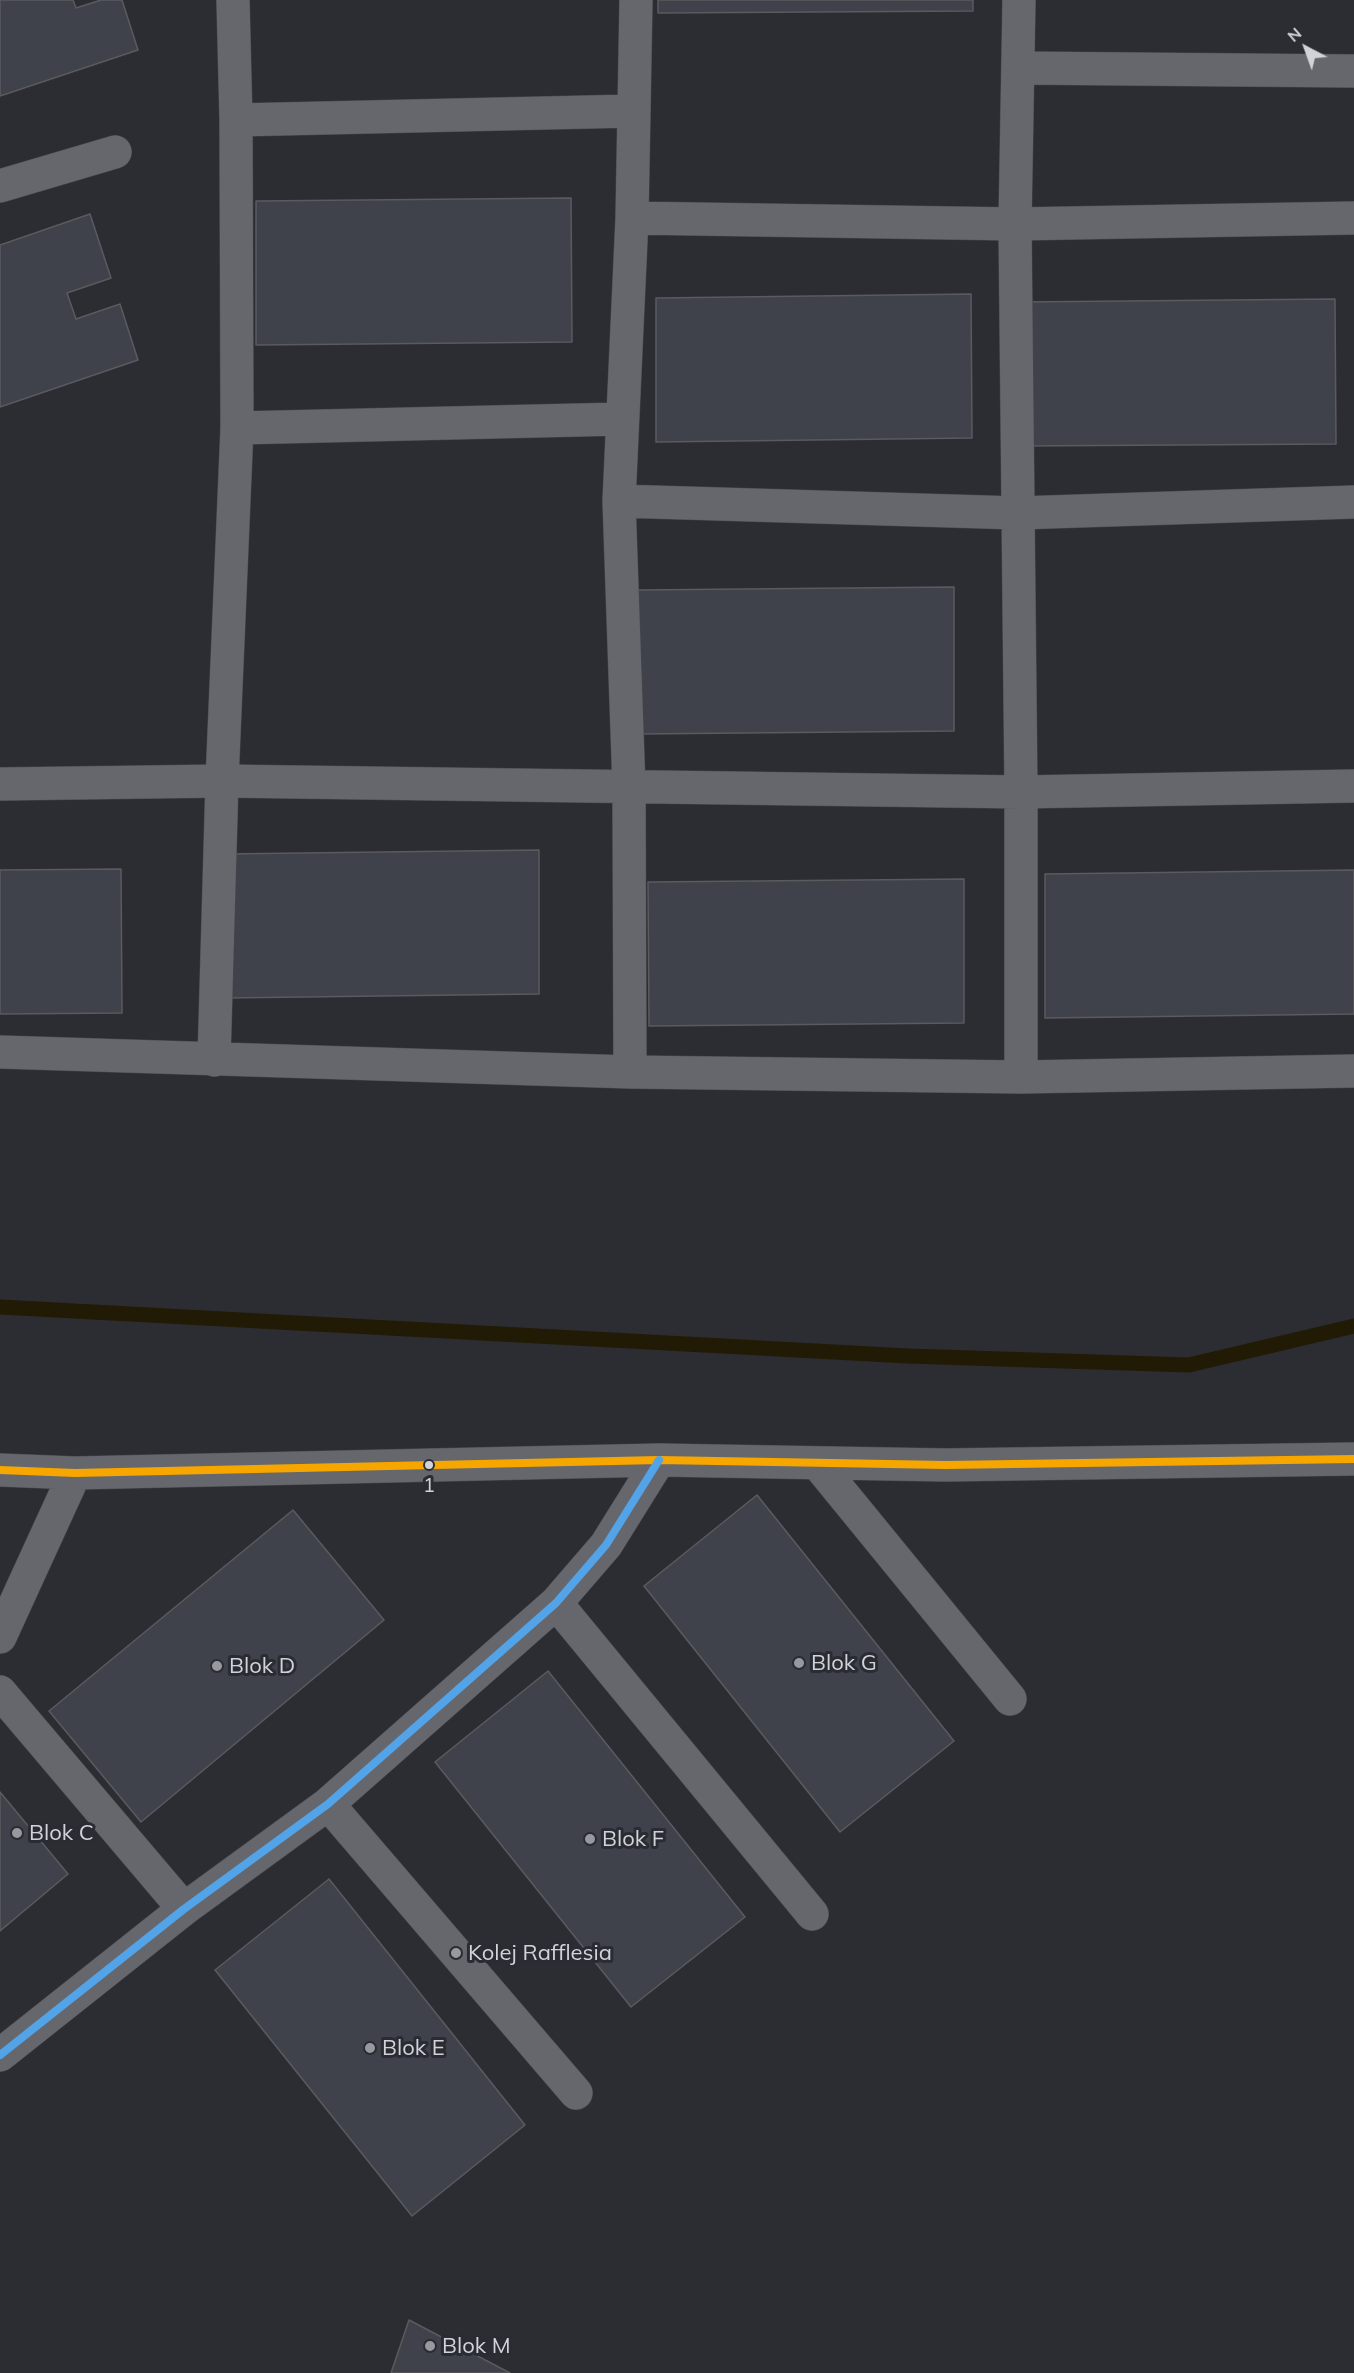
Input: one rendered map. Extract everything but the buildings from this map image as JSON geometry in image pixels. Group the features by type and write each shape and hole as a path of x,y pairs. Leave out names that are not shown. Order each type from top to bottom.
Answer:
{"street":[{"path":"213,1060 237,428 236,120 233,0"},
{"path":"630,1072 629,788 619,501 632,218 636,0"},
{"path":"1019,0 1020,68 1016,224 1021,1077"},
{"path":"1020,68 1354,71"},
{"path":"236,120 633,111"},
{"path":"0,186 115,152"},
{"path":"632,218 1016,224 1354,218"},
{"path":"237,428 622,419"},
{"path":"619,501 1018,513 1354,502"},
{"path":"0,784 222,781 1021,792 1354,786"},
{"path":"0,1052 630,1072 1021,1077 1354,1071"},
{"path":"0,1470 75,1473 659,1460 946,1465 1354,1459"},
{"path":"0,2055 184,1909 328,1804 556,1603 606,1545 659,1460"},
{"path":"818,1464 1010,1699"},
{"path":"0,1637 75,1473"},
{"path":"556,1603 812,1914"},
{"path":"0,1692 184,1909"},
{"path":"328,1804 576,2093"}],"waterway":[{"path":"0,1307 908,1356 1189,1365 1354,1326"}],"transit line":[{"path":"0,1470 75,1473 659,1460 946,1465 1354,1459"},
{"path":"0,2055 184,1909 328,1804 556,1603 606,1545 659,1460"}],"place":[{"name":"1","path":"429,1465"},
{"name":"Blok G","path":"799,1663"},
{"name":"Blok D","path":"217,1666"},
{"name":"Blok C","path":"17,1833"},
{"name":"Blok F","path":"590,1839"},
{"name":"Kolej Rafflesia","path":"456,1953"},
{"name":"Blok E","path":"370,2048"},
{"name":"Blok M","path":"430,2346"}]}
